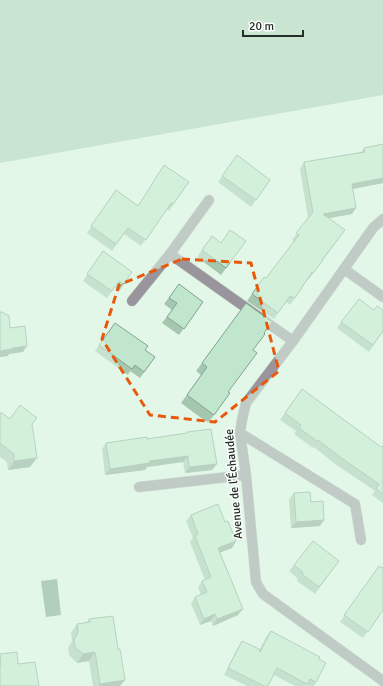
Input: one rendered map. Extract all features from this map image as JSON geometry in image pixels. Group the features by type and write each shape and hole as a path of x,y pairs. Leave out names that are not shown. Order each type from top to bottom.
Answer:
{"street":[{"path":"132,301 170,254 209,200"},
{"name":"Avenue de l'Échaudée","path":"383,220 373,228 293,341 246,403 240,433 246,475 256,582 264,594 383,681"},
{"path":"170,254 293,341"},
{"path":"344,269 383,297"},
{"path":"240,433 355,504 361,540"},
{"path":"139,487 246,475"}],"highlighted area":[{"path":"182,259 251,263 279,371 215,422 150,415 102,339 119,285"}],"shaded area":[{"path":"0,0 383,0 383,95 0,163"},
{"path":"57,579 61,615 46,617 41,581"}],"building":[{"path":"383,144 383,178 352,184 356,208 323,214 345,230 313,273 312,272 295,298 290,296 278,313 252,294 264,277 266,278 299,235 296,233 313,212 304,162 365,152 364,148"},
{"path":"237,155 270,180 256,200 222,176"},
{"path":"164,165 189,182 173,204 171,203 146,240 128,228 116,244 91,226 116,190 138,206"},
{"path":"230,230 246,241 226,268 202,250 212,236 221,243"},
{"path":"103,251 132,272 124,284 119,281 112,291 87,274"},
{"path":"179,284 203,302 184,329 167,317 177,303 169,298"},
{"path":"359,299 374,310 377,306 383,310 383,331 373,345 341,322"},
{"path":"246,303 272,322 253,350 257,353 228,392 230,393 214,415 187,395 207,367 202,363"},
{"path":"0,312 9,316 10,328 25,326 27,346 0,351"},
{"path":"115,323 148,346 145,350 155,357 144,372 135,365 132,369 99,345"},
{"path":"302,389 383,447 383,494 376,489 379,484 299,428 301,425 285,413"},
{"path":"20,405 37,418 32,424 37,458 14,461 14,454 0,443 0,413 10,419"},
{"path":"211,429 217,464 189,467 188,456 149,461 150,463 110,469 106,443 147,437 147,439"},
{"path":"310,492 311,502 323,501 324,520 296,522 294,493"},
{"path":"218,504 225,522 228,521 236,541 218,548 243,609 217,619 215,614 204,619 195,597 207,592 202,581 211,577 195,536 198,534 191,515"},
{"path":"313,541 339,561 319,587 302,574 303,572 294,565"},
{"path":"379,566 382,568 383,567 383,610 368,632 344,615"},
{"path":"113,616 125,680 100,684 95,652 83,654 75,647 74,640 78,632 77,624 90,622 89,619"},
{"path":"271,631 320,657 319,659 326,663 316,682 310,679 307,684 277,668 268,686 264,686 228,668 242,641 259,649 260,652"},
{"path":"17,652 18,664 35,662 39,686 0,686 0,654"}]}
